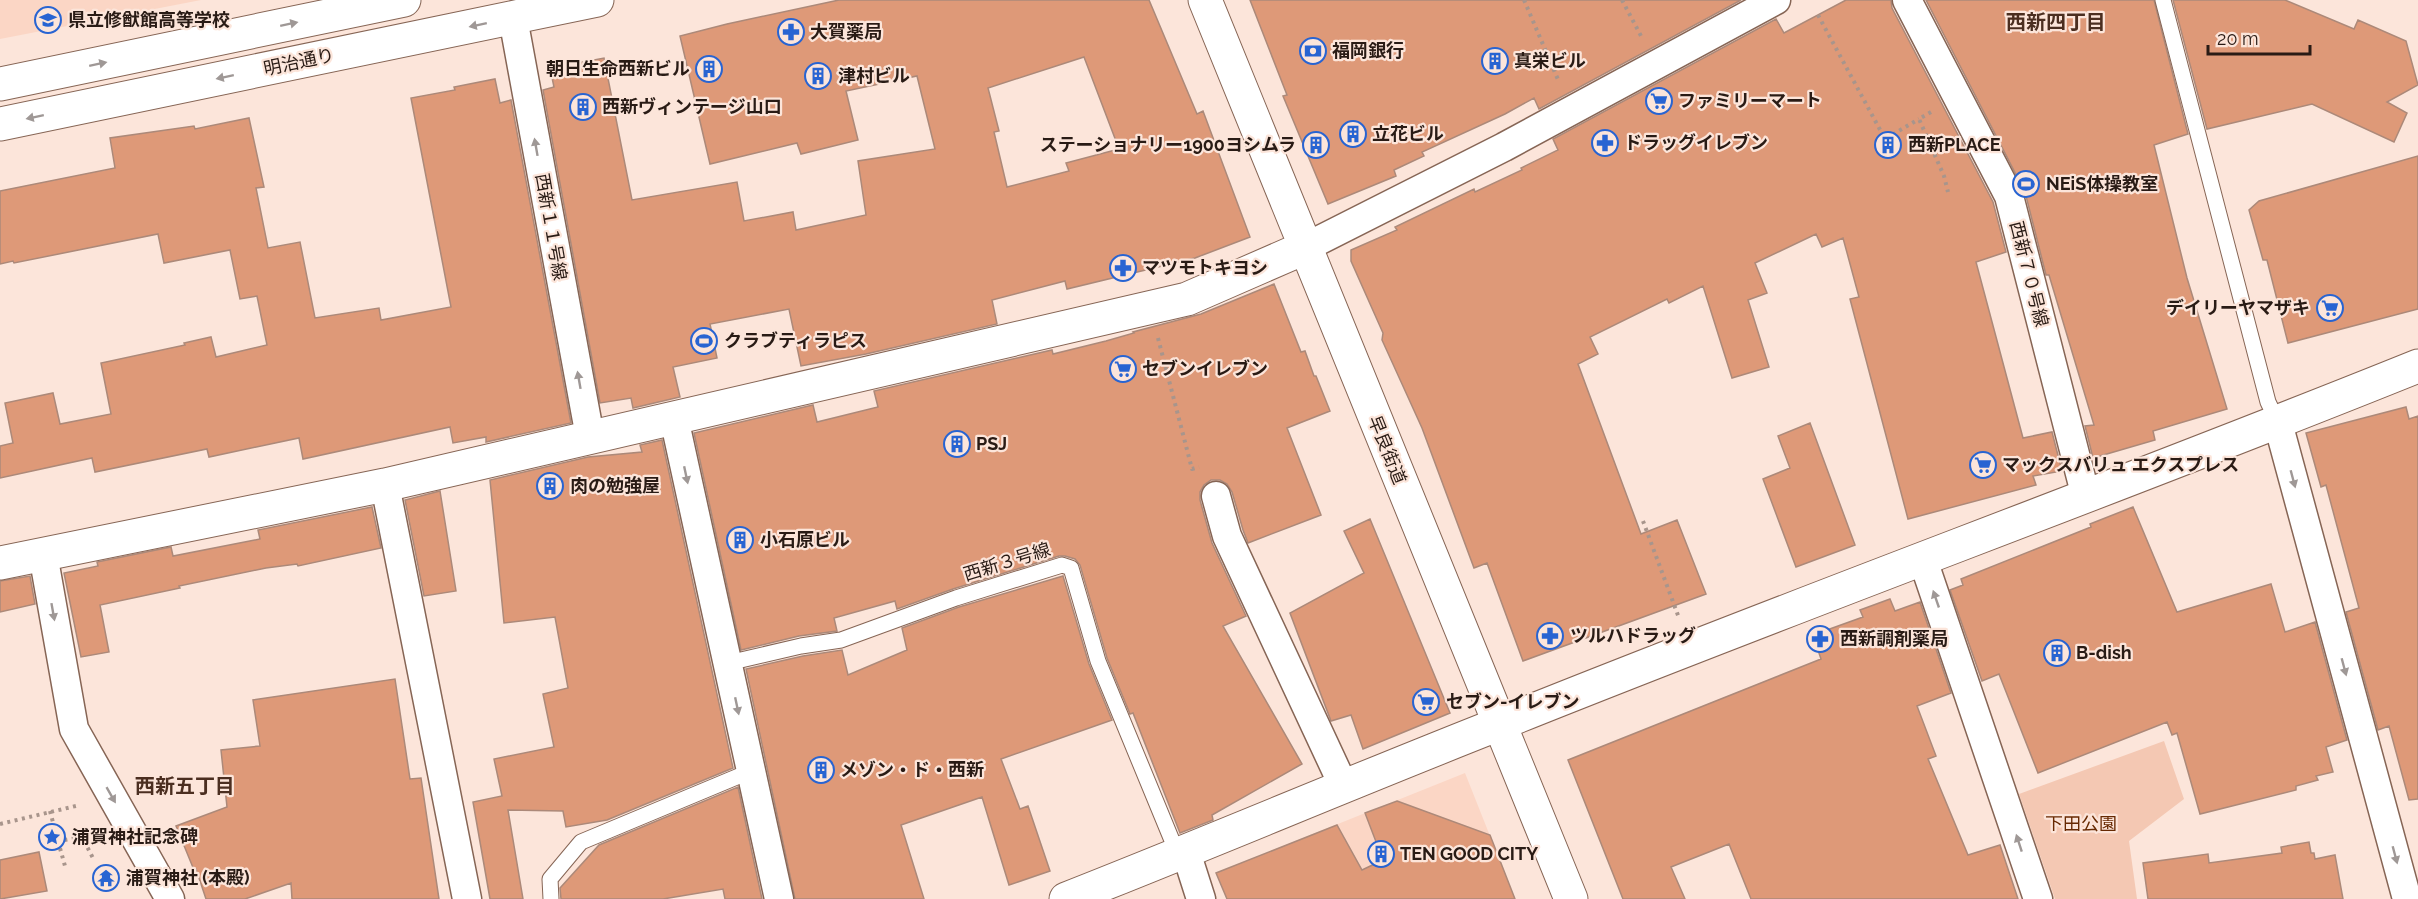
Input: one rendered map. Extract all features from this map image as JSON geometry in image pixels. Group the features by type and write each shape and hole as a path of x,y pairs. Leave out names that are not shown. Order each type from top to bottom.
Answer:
{"street":[{"path":"0,84 404,0"},
{"name":"明治通り","path":"0,124 597,0"},
{"name":"早良街道","path":"1205,0 1304,248 1571,899"},
{"path":"0,563 385,485 1188,299 1304,248 1573,110 1776,0"},
{"name":"西新７０号線","path":"1907,0 2009,196 2086,497"},
{"name":"西新１１号線","path":"513,18 590,437"},
{"path":"1066,899 1499,724 2278,423 2418,366"},
{"path":"674,418 779,899"},
{"path":"2278,423 2407,899"},
{"path":"385,485 467,899"},
{"path":"1216,496 1227,536 1344,787"},
{"path":"43,554 74,729 170,899"},
{"path":"1923,560 2038,899"},
{"path":"1182,854 1201,899"}],"lane":[{"path":"2163,0 2268,402 2278,423"},
{"name":"西新３号線","path":"728,663 801,646 841,640 956,598 1062,565 1071,567 1098,661 1182,854"},
{"path":"551,899 550,879 581,842 751,771"}],"path":[{"path":"1524,0 1558,81 1573,110"},
{"path":"1622,0 1656,66"},
{"path":"1818,15 1885,139 1958,97"},
{"path":"1919,119 1944,176 1948,192"},
{"path":"1149,308 1192,469 1207,466 1216,496"},
{"path":"1643,520 1680,619"},
{"path":"0,824 69,807"},
{"path":"51,811 65,866"},
{"path":"58,841 82,837 94,860"}],"shaded area":[{"name":"県立修猷館高等学校","path":"0,0 201,0 0,39"},
{"name":"TEN GOOD CITY","path":"1465,773 1515,899 1227,899 1216,873"}],"green space":[{"name":"下田公園","path":"2164,741 2184,799 2129,841 2137,899 2055,899 2019,794"}],"building":[{"path":"839,0 1149,0 1197,114 1203,111 1250,237 1195,258 1067,289 1065,281 992,300 997,324 866,354 801,366 789,309 710,324 717,358 673,367 680,397 633,408 631,398 600,403 543,90 554,87 550,68 604,58 632,200 737,182 744,221 793,212 796,230 866,215 858,161 935,149 917,76 846,91 858,140 801,154 797,143 710,164 680,36","holes":["1084,57 1119,149 1066,163 1069,171 1007,187 994,132 999,131 988,88"]},
{"path":"1250,0 1741,0 1539,109 1534,98 1505,114 1422,152 1424,156 1394,170 1396,176 1328,204 1283,96 1287,95"},
{"path":"1846,0 1891,0 1892,8 1993,202 2006,252 1976,262 2023,438 2052,432 2062,471 2033,476 2036,485 1908,519 1850,299 1859,297 1843,238 1822,247 1816,234 1755,263 1767,293 1748,300 1769,367 1732,378 1703,286 1669,303 1667,299 1590,337 1598,354 1578,364 1641,534 1677,520 1706,594 1523,661 1487,563 1474,568 1422,428 1382,340 1383,333 1351,261 1351,250 1397,230 1395,227 1474,189 1475,192 1522,170 1521,168 1558,150 1553,139 1776,19 1784,33"},
{"path":"1926,0 2154,0 2188,134 2154,145 2187,278 2227,409 2153,431 2155,440 2093,458 2085,426 2094,425 2049,275 2046,275 2025,192"},
{"path":"2173,0 2285,0 2354,29 2358,20 2406,41 2418,85 2387,102 2407,113 2394,142 2312,104 2207,129"},
{"path":"495,79 500,103 511,100 571,423 486,442 486,437 453,443 450,427 303,459 299,438 209,457 207,449 95,472 92,458 0,478 0,446 13,443 5,403 53,393 60,424 111,414 101,363 185,345 184,343 211,337 216,357 267,345 257,296 240,299 230,250 164,263 158,234 0,264 0,191 115,168 110,138 194,126 195,129 249,118 264,187 256,188 268,248 300,242 315,318 379,308 381,320 451,307 411,98 455,90 454,87"},
{"path":"2418,156 2418,309 2288,343 2267,260 2263,260 2249,210 2259,201"},
{"path":"1274,284 1301,352 1305,351 1330,411 1287,428 1321,515 1248,543 1232,492 1227,484 1220,480 1211,480 1200,492 1200,500 1212,543 1246,616 1223,626 1302,764 1212,815 1213,820 1180,833 1133,713 1130,714 1107,658 1080,565 1075,559 1065,556 953,589 897,609 895,601 834,618 837,631 799,636 741,650 694,433 813,405 817,422 878,407 874,391 1052,350 1053,354 1106,341 1201,314"},
{"path":"2406,407 2409,419 2418,416 2418,799 2409,800 2389,726 2378,730 2346,612 2359,608 2326,485 2321,487 2306,433"},
{"path":"1810,423 1855,545 1796,567 1763,479 1790,468 1778,436"},
{"path":"662,440 733,768 607,820 566,827 563,811 508,810 523,899 490,899 473,802 502,796 494,759 554,747 543,694 568,688 555,617 504,623 490,480 588,457 642,452 640,445"},
{"path":"440,491 456,591 424,596 405,500"},
{"path":"372,507 381,548 298,566 297,564 266,568 100,605 109,652 81,657 64,573 98,566 97,562 171,547 173,556 260,539 258,530"},
{"path":"2133,507 2177,612 2271,584 2285,632 2315,622 2347,740 2326,747 2333,772 2316,776 2318,780 2296,786 2296,790 2200,814 2177,733 2172,735 2167,722 2038,773 1999,674 1982,681 1950,590 1963,585 1961,579 2091,527 2090,524"},
{"path":"1370,519 1450,713 1363,749 1351,715 1331,721 1290,613 1364,573 1344,531"},
{"path":"30,576 35,604 0,612 0,581"},
{"path":"1063,576 1089,664 1112,720 1001,759 1020,809 1028,806 1050,871 1009,885 982,797 901,825 924,899 795,899 746,669 842,650 848,675 907,650 902,628 959,607"},
{"path":"1890,599 1895,611 1920,602 1951,693 1917,706 1936,756 1928,759 1968,855 2000,845 2018,899 1751,899 1729,844 1671,867 1685,899 1623,899 1568,760 1821,659 1813,635 1863,617 1860,610"},
{"path":"395,679 410,779 421,778 439,899 292,899 291,883 245,899 206,899 196,869 194,870 176,826 227,807 221,750 260,746 253,700"},
{"path":"738,787 762,899 725,899 723,889 663,899 561,899 560,888 599,845"},
{"name":"TEN GOOD CITY","path":"1397,801 1490,835 1515,899 1227,899 1216,873 1337,825 1362,870 1383,860 1365,813"},
{"path":"2309,842 2315,859 2335,855 2343,899 2148,899 2143,863 2208,854 2209,863 2282,853 2281,847"},
{"path":"39,852 47,891 0,899 0,860"}],"place":[{"name":"県立修猷館高等学校","path":"48,20"},
{"name":"大賀薬局","path":"791,32"},
{"name":"福岡銀行","path":"1313,51"},
{"name":"真栄ビル","path":"1495,61"},
{"name":"朝日生命西新ビル","path":"709,69"},
{"name":"津村ビル","path":"818,76"},
{"name":"ファミリーマート","path":"1659,101"},
{"name":"西新ヴィンテージ山口","path":"583,107"},
{"name":"立花ビル","path":"1353,134"},
{"name":"ドラッグイレブン","path":"1605,143"},
{"name":"ステーショナリー1900ヨシムラ","path":"1316,145"},
{"name":"西新PLACE","path":"1888,145"},
{"name":"NEiS体操教室","path":"2026,184"},
{"name":"マツモトキヨシ","path":"1123,268"},
{"name":"デイリーヤマザキ","path":"2330,308"},
{"name":"クラブティラピス","path":"704,341"},
{"name":"セブンイレブン","path":"1123,369"},
{"name":"PSJ","path":"957,444"},
{"name":"マックスバリュ エクスプレス","path":"1983,465"},
{"name":"肉の勉強屋","path":"550,486"},
{"name":"小石原ビル","path":"740,540"},
{"name":"ツルハドラッグ","path":"1550,636"},
{"name":"西新調剤薬局","path":"1820,639"},
{"name":"B-dish","path":"2057,653"},
{"name":"セブン-イレブン","path":"1426,702"},
{"name":"メゾン・ド・西新","path":"821,770"},
{"name":"浦賀神社記念碑","path":"52,837"},
{"name":"TEN GOOD CITY","path":"1381,854"},
{"name":"浦賀神社 (本殿)","path":"106,878"}],"district":[{"name":"西新四丁目","path":"2056,22"},
{"name":"西新五丁目","path":"185,786"}]}
